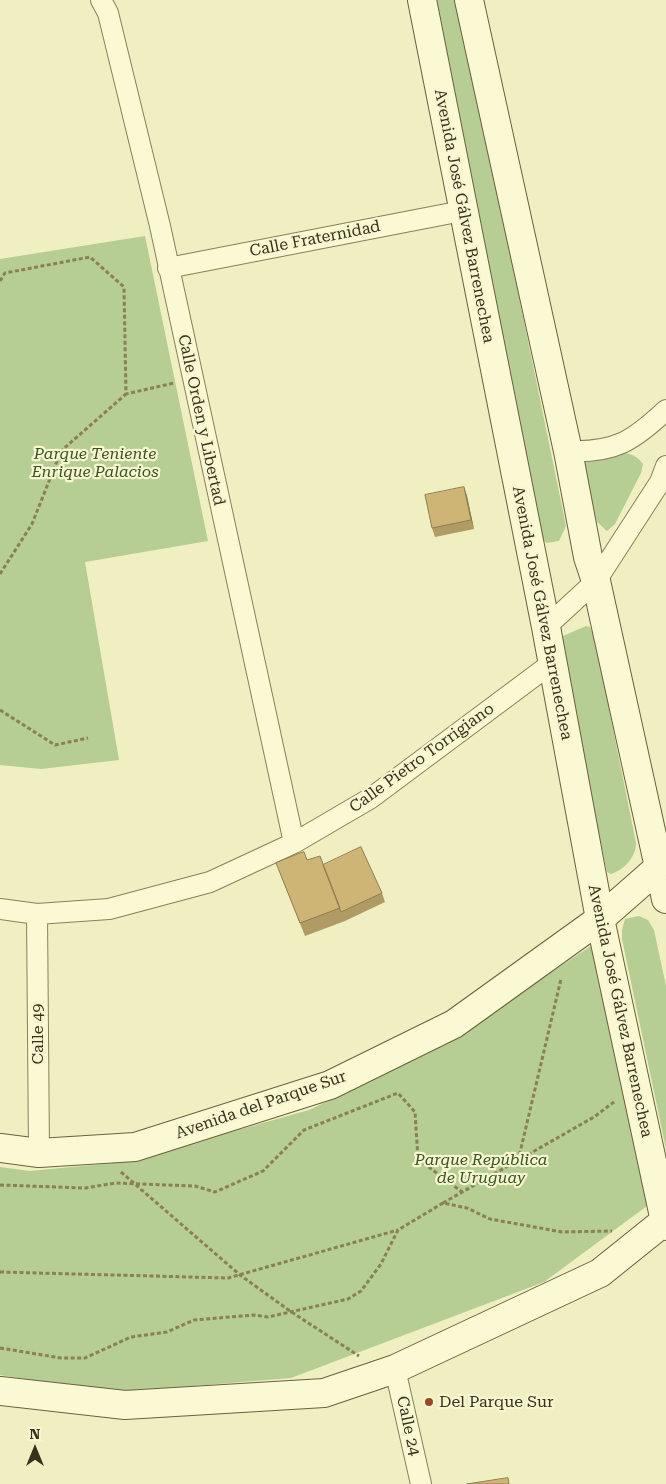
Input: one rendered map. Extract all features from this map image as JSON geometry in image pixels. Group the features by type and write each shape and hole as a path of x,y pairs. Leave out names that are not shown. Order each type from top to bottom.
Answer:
{"main road":[{"name":"Avenida José Gálvez Barrenechea","path":"422,0 462,211 546,627 600,918 666,1222"},
{"path":"469,0 568,451 588,557 596,581 662,865 666,899"},
{"name":"Avenida del Parque Sur","path":"0,1148 39,1153 135,1147 330,1085 454,1024 600,918 662,865"},
{"path":"0,1391 125,1406 324,1393 390,1370 600,1273 666,1222"}],"street":[{"name":"Calle Orden y Libertad","path":"101,0 108,13 157,216 294,843"},
{"name":"Calle Fraternidad","path":"168,268 462,211"},
{"path":"568,451 590,452 622,446 666,410"},
{"path":"546,627 596,581 660,482 666,466"},
{"name":"Calle Pietro Torrigiano","path":"0,909 37,914 109,909 210,882 294,843 371,798 552,663"},
{"name":"Calle 49","path":"37,914 39,1153"},
{"name":"Calle 24","path":"390,1370 420,1484"}],"path":[{"path":"0,281 5,273 90,257 124,287 126,394"},
{"path":"0,574 32,524 61,451 126,394 192,379"},
{"path":"0,710 55,745 88,738"},
{"path":"518,1161 570,940"},
{"path":"0,1272 228,1278 398,1230 594,1117 636,1084"},
{"path":"0,1185 85,1188 116,1183 196,1186 215,1192 263,1171 304,1130 398,1093 415,1112 418,1159 462,1192"},
{"path":"96,1149 240,1275 290,1312 390,1370"},
{"path":"443,1204 467,1208 490,1219 562,1232 604,1232 622,1229"},
{"path":"0,1348 61,1358 85,1358 131,1337 166,1332 194,1320 254,1315 268,1317 348,1299 361,1291 381,1264 398,1230"}],"green space":[{"path":"432,0 458,0 566,526 559,541 547,543 537,537"},
{"name":"Parque Teniente Enrique Palacios","path":"145,236 208,541 85,562 119,760 41,769 0,765 0,259"},
{"path":"610,452 632,455 643,464 641,473 615,524 607,531 597,522 593,506 581,479 581,471 586,462"},
{"path":"586,626 590,627 595,639 636,843 632,858 611,874 607,872 560,652 563,636"},
{"path":"639,916 648,920 654,930 666,986 666,1149 622,939 625,919"},
{"name":"Parque República de Uruguay","path":"594,944 647,1206 544,1282 291,1378 108,1393 0,1375 0,1167 30,1171 124,1162 309,1110 432,1051"}],"building":[{"path":"464,487 471,520 432,528 425,495"},
{"path":"361,847 382,893 341,912 323,865"},
{"path":"304,852 307,860 320,856 340,908 300,923 276,863"},
{"path":"508,1478 509,1484 467,1484"}],"place":[{"name":"Del Parque Sur","path":"429,1402"}]}
